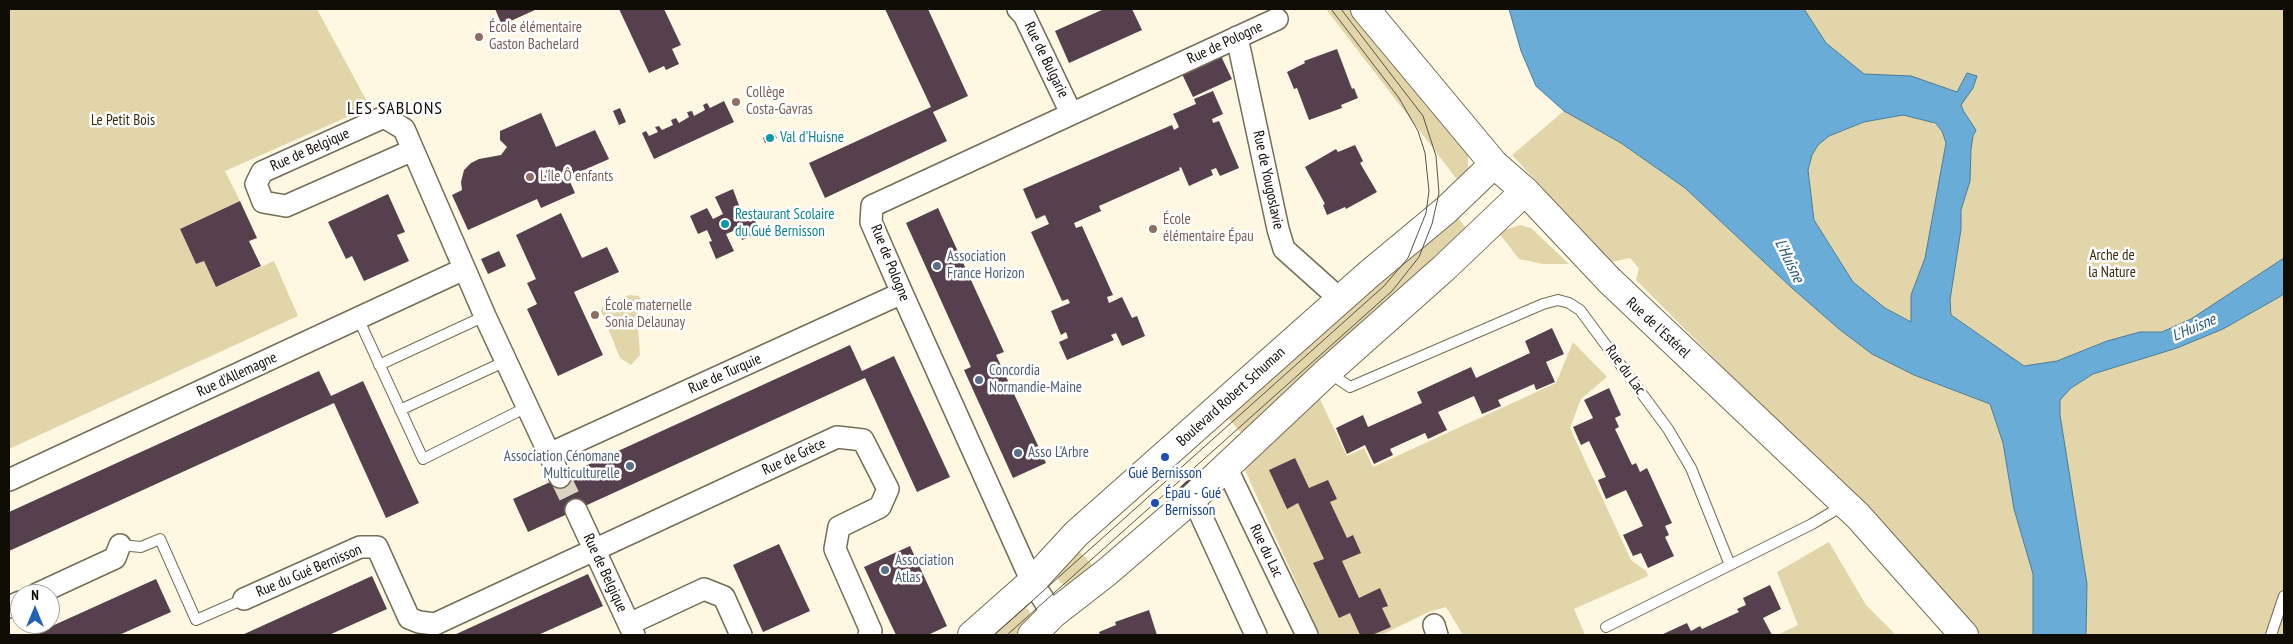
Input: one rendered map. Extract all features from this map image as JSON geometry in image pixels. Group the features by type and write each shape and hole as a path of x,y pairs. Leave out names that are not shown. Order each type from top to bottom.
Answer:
{"street":[{"name":"Rue de Bulgarie","path":"1018,9 1027,21 1072,113"},
{"name":"Rue de l'Estérel","path":"1364,9 1494,164 1525,191 1608,280 1846,504 1964,635"},
{"name":"Rue de Pologne","path":"1053,614 1032,582 902,294 871,222 872,206 1277,18"},
{"name":"Rue de Yougoslavie","path":"1237,37 1278,229 1284,249 1341,300"},
{"name":"Rue de Belgique","path":"413,150 286,206 263,202 256,184 262,172 384,117 404,129 485,316 560,478"},
{"name":"Boulevard Robert Schuman","path":"972,635 1032,582 1076,534 1446,210 1494,164"},
{"path":"1032,635 1053,614 1107,572 1192,498 1444,268 1525,191"},
{"name":"Rue d'Allemagne","path":"9,480 464,269"},
{"name":"Rue de Turquie","path":"549,454 902,294"},
{"name":"Rue de Grèce","path":"595,549 837,438 862,440 888,489 880,507 839,527 835,550 871,631 869,635"},
{"name":"Rue du Lac","path":"1226,467 1307,635"},
{"path":"1192,498 1256,635"},
{"name":"Rue de Belgique","path":"576,510 631,630"},
{"name":"Rue du Gué Bernisson","path":"58,584 115,558 120,545"},
{"name":"Rue du Gué Bernisson","path":"244,599 360,547 377,547 409,618 435,624 595,549"},
{"path":"631,630 704,588 724,597 741,635"}],"lane":[{"name":"Rue du Lac","path":"1328,372 1350,387 1536,307 1558,300 1569,303 1580,310 1668,429 1691,468 1730,565"},
{"path":"379,366 485,316"},
{"path":"358,318 422,459 527,407"},
{"path":"400,410 506,361"},
{"path":"1606,627 1812,524 1846,504"},
{"name":"Rue du Gué Bernisson","path":"120,545 141,547 160,539 196,620 244,599"},
{"path":"2271,635 2284,596"}],"green space":[{"name":"Le Petit Bois","path":"9,9 317,9 370,107 225,171 240,201 180,229 196,264 204,261 216,287 274,261 298,316 9,449"},
{"path":"1326,9 1350,9 1463,142 1468,155 1468,173 1462,186"},
{"name":"Arche de la Nature","path":"1765,9 2284,9 2284,635 2059,635 2024,418 1940,332 1957,137 1922,105 1849,102"},
{"path":"1564,111 1621,143 1685,188 1793,289 1839,329 1872,354 1914,375 1990,404 2003,443 2014,509 2033,574 2033,635 1977,635 1853,498 1636,280 1639,268 1630,258 1612,262 1512,155"},
{"path":"1903,115 1931,121 1942,131 1946,143 1925,258 1911,295 1912,323 1885,308 1853,282 1814,220 1808,170 1812,155 1818,145 1829,136 1864,122"},
{"path":"1453,211 1468,231 1246,438 1225,415"},
{"path":"1520,225 1531,228 1569,264 1543,264 1519,259 1498,232"},
{"path":"629,295 639,296 642,302 637,312 640,355 631,365 620,358 601,311 602,307"},
{"path":"1573,342 1607,377 1581,399 1570,428 1631,560 1646,571 1648,576 1574,609 1585,635 1463,635 1446,607 1429,612 1381,635 1320,635 1239,457 1316,391 1347,456 1364,448 1373,467 1556,383"},
{"path":"1829,542 1866,605 1896,635 1777,635 1798,625 1777,572"},
{"path":"1076,548 1098,571 1068,588 1059,581 1056,573"},
{"path":"1020,606 1029,610 1032,623 1022,635 978,635"}],"water":[{"name":"L'Huisne","path":"1509,9 1804,9 1826,43 1864,74 1911,76 1957,92 1967,73 1977,76 1973,88 1961,105 1976,130 1971,149 1970,181 1961,210 1961,229 1950,300 1951,315 2024,366 2057,361 2107,341 2140,332 2162,332 2191,319 2284,258 2284,293 2281,296 2223,329 2177,348 2093,374 2071,388 2060,400 2060,415 2087,584 2086,635 2033,635 2033,574 2014,509 2003,443 1990,404 1914,375 1872,354 1839,329 1793,289 1685,188 1621,143 1564,111 1536,86 1521,51","holes":["1903,115 1935,123 1942,131 1946,143 1925,258 1911,295 1911,322 1885,308 1853,282 1814,220 1808,170 1812,155 1818,145 1829,136 1864,122"]}],"building":[{"path":"495,9 537,9 502,25"},
{"path":"619,9 664,9 681,45 672,49 679,64 666,70 664,66 649,73"},
{"path":"885,9 928,9 968,96 933,112 947,141 825,198 809,163 931,107"},
{"path":"1104,9 1132,9 1142,30 1069,63 1055,31"},
{"path":"1337,49 1352,89 1354,88 1358,98 1341,105 1342,108 1309,120 1297,88 1294,89 1287,72 1305,63 1304,61"},
{"path":"1221,56 1232,79 1193,97 1182,74"},
{"path":"1213,91 1223,114 1212,119 1213,123 1219,121 1239,168 1220,176 1216,168 1211,170 1213,175 1189,186 1181,167 1179,168 1180,170 1099,206 1101,211 1074,223 1076,228 1082,226 1113,295 1107,297 1109,303 1122,297 1132,318 1137,316 1145,336 1122,346 1116,333 1111,335 1114,340 1067,360 1059,342 1068,338 1066,332 1061,335 1051,311 1070,303 1068,299 1062,301 1031,232 1049,224 1045,215 1036,219 1023,189 1172,125 1174,130 1179,127 1173,114 1196,104 1194,99"},
{"path":"724,101 734,122 654,159 642,133 646,131 649,136 658,132 655,127 659,126 662,130 673,125 671,120 676,118 679,123 689,117 687,112 692,111 694,116 705,110 703,105 707,103 710,108"},
{"path":"620,108 626,122 619,125 613,111"},
{"path":"541,113 556,147 595,130 609,159 568,177 575,193 541,208 537,199 468,230 452,195 462,190 461,182 464,170 471,163 479,159 501,155 507,147 500,140 500,131"},
{"name":"Val d'Huisne","path":"774,133 777,138 765,143 763,138"},
{"path":"1355,145 1363,161 1360,163 1377,192 1346,209 1345,207 1327,215 1323,205 1325,204 1305,167 1336,149 1338,152"},
{"name":"Restaurant Scolaire du Gué Bernisson","path":"733,189 744,219 753,215 760,232 742,240 738,229 726,234 734,251 716,259 709,242 712,241 707,230 698,234 690,216 707,208 713,219 723,214 715,197"},
{"path":"388,194 405,232 397,235 409,261 364,281 352,256 346,259 328,222"},
{"path":"240,201 257,238 249,241 261,266 216,287 204,261 196,264 180,229"},
{"path":"938,208 1004,352 996,355 1046,463 1013,478 964,370 971,367 906,223"},
{"path":"561,213 582,258 607,247 619,272 574,292 603,355 558,376 527,309 537,304 527,283 536,279 516,235"},
{"path":"499,251 506,266 488,274 481,259"},
{"path":"1552,328 1564,354 1546,362 1555,382 1536,390 1534,384 1498,400 1501,406 1482,414 1474,396 1438,412 1447,430 1428,439 1425,433 1390,449 1393,455 1374,464 1365,445 1347,454 1336,428 1363,415 1368,427 1422,403 1417,392 1471,367 1476,378 1530,353 1525,341"},
{"path":"850,345 862,371 894,356 950,477 917,492 865,378 528,532 513,499"},
{"path":"319,371 331,396 363,381 419,503 386,518 334,403 9,551 9,512"},
{"path":"1609,388 1621,415 1615,418 1619,427 1615,429 1632,465 1636,463 1640,472 1647,468 1672,523 1665,526 1669,535 1665,537 1674,556 1648,568 1641,553 1633,556 1623,535 1643,526 1626,490 1606,499 1598,480 1606,477 1589,441 1581,445 1573,427 1593,418 1584,400"},
{"path":"1295,458 1309,488 1328,480 1337,499 1330,502 1347,538 1353,535 1361,553 1342,561 1359,598 1380,588 1388,606 1382,608 1391,627 1372,635 1360,635 1350,613 1339,618 1313,563 1324,559 1298,503 1287,509 1269,470"},
{"path":"1200,468 1204,473 1181,493 1178,489"},
{"path":"779,544 810,611 763,632 733,565"},
{"path":"910,546 947,626 928,635 896,635 864,567"},
{"path":"588,574 603,606 538,635 454,635"},
{"path":"372,576 387,609 329,635 242,635"},
{"path":"156,579 171,612 119,635 32,635 60,634 60,622"},
{"path":"1770,585 1781,609 1763,618 1772,635 1661,635 1687,623 1691,631 1700,626 1702,629 1739,612 1737,609 1746,605 1743,598"},
{"path":"1149,610 1157,635 1100,635 1099,632 1116,625 1115,622"}],"tunnel":[{"path":"560,477 576,510"}],"tram line":[{"path":"994,635 1384,286 1408,258 1426,213 1429,191 1425,153 1418,131 1399,98 1331,9"},
{"path":"1007,635 1392,291 1419,257 1432,224 1439,193 1436,156 1423,116 1341,9"}],"place":[{"name":"École élémentaire Gaston Bachelard","path":"479,37"},
{"name":"Collège Costa-Gavras","path":"736,102"},
{"name":"Val d'Huisne","path":"770,138"},
{"name":"L'île Ô enfants","path":"530,177"},
{"name":"Restaurant Scolaire du Gué Bernisson","path":"725,224"},
{"name":"École élémentaire Épau","path":"1153,229"},
{"name":"Association France Horizon","path":"937,266"},
{"name":"École maternelle Sonia Delaunay","path":"595,315"},
{"name":"Concordia Normandie-Maine","path":"979,380"},
{"name":"Asso L'Arbre","path":"1018,453"},
{"name":"Gué Bernisson","path":"1165,457"},
{"name":"Association Cénomane Multiculturelle","path":"630,466"},
{"name":"Épau - Gué Bernisson","path":"1155,503"},
{"name":"Association Atlas","path":"885,570"}],"district":[{"name":"LES SABLONS","path":"395,109"}]}
